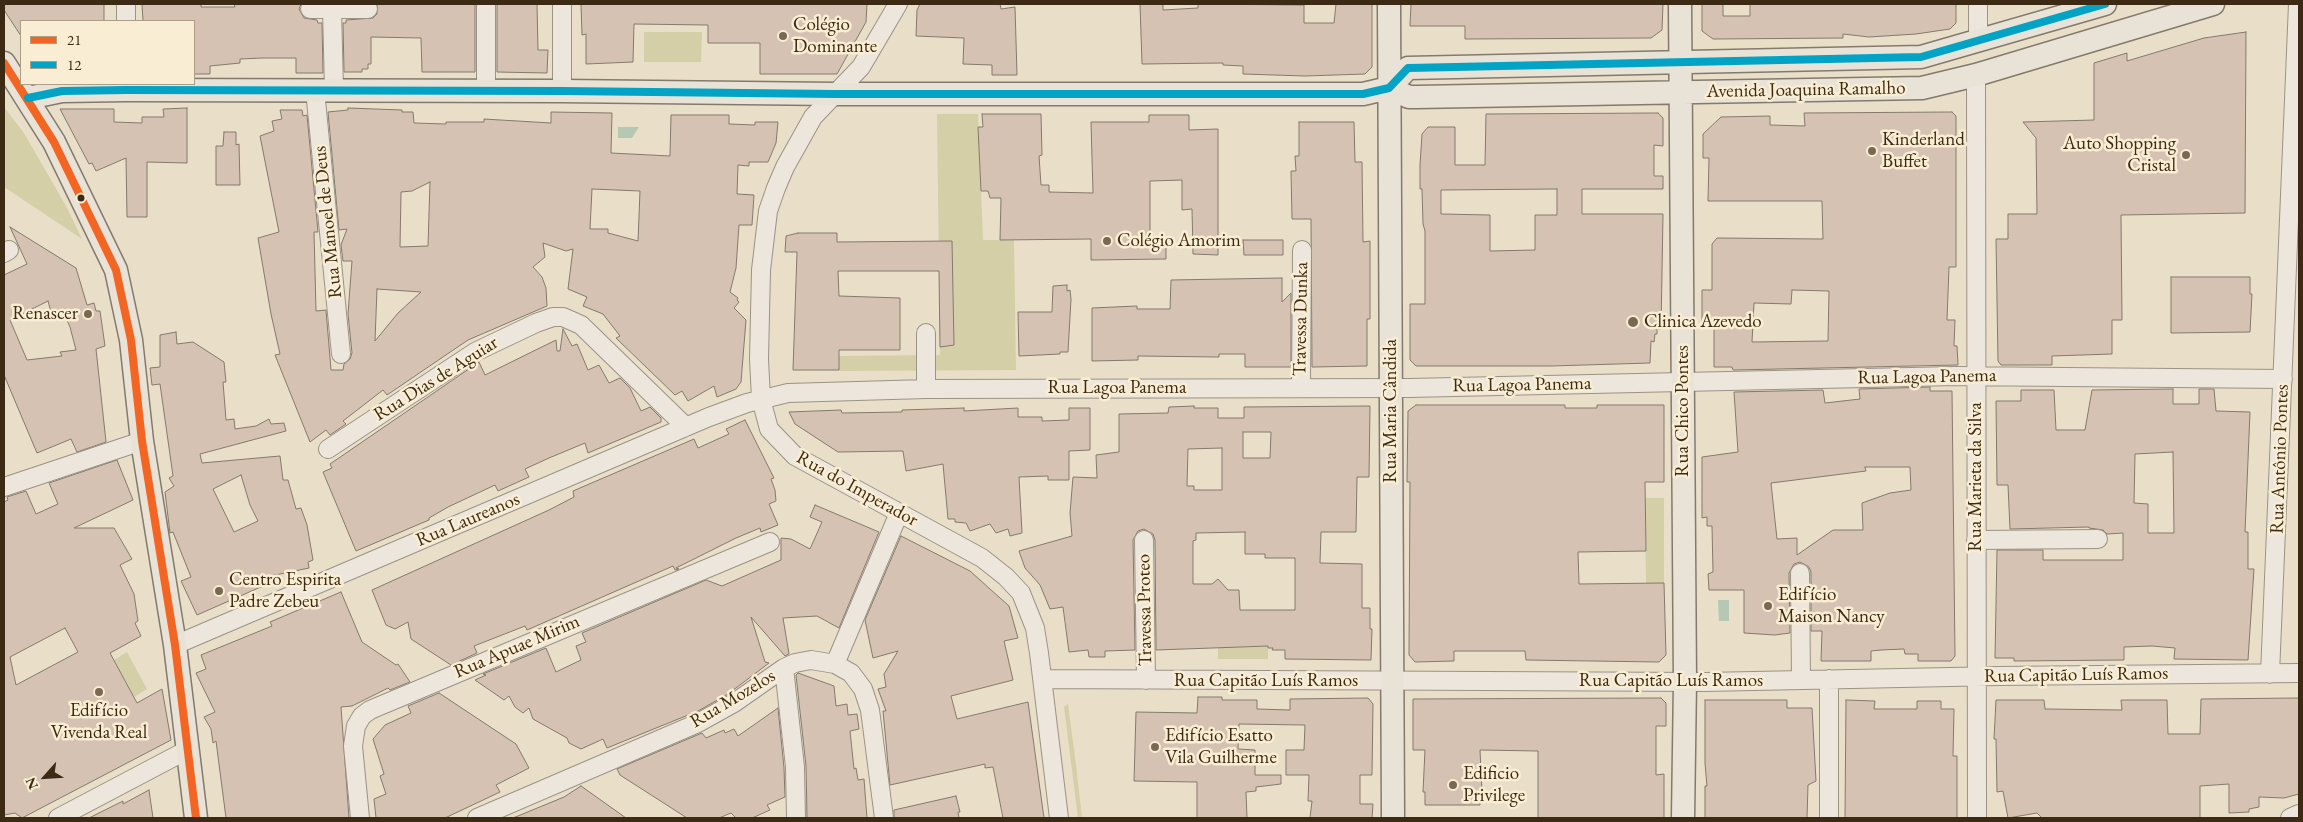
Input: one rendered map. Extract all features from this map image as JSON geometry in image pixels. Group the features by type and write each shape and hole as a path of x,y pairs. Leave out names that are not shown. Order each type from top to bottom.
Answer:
{"main road":[{"name":"Rua Maria Cândida","path":"1389,4 1393,818"},
{"name":"Rua Chico Pontes","path":"1680,4 1685,682 1683,818"},
{"name":"Avenida Joaquina Ramalho","path":"2105,4 1921,57 1408,68 1389,88 1409,97 1922,88 1976,75 2213,4"},
{"path":"4,63 28,98 83,198 116,270 131,340 142,441 175,645 196,818"},
{"path":"28,98 62,92 126,87 835,94 1335,95 1363,94 1389,88"}],"street":[{"path":"126,4 126,20"},
{"path":"486,4 486,91"},
{"path":"562,4 562,91"},
{"name":"Rua do Imperador","path":"898,4 861,67 813,118 804,132 785,167 768,211 761,270 759,359 761,399 769,429 795,456 982,558 1006,577 1021,594 1035,628 1059,818"},
{"path":"1978,4 1978,42"},
{"name":"Rua Antônio Pontes","path":"2270,674 2283,379 2295,186 2298,4"},
{"path":"310,9 368,9"},
{"name":"Rua Manoel de Deus","path":"332,9 324,90 341,354"},
{"name":"Rua Marieta da Silva","path":"1976,75 1977,818"},
{"name":"Travessa Dunka","path":"1301,388 1302,250"},
{"name":"Rua Dias de Aguiar","path":"328,449 475,352 553,317 563,317 581,325 686,427"},
{"path":"926,333 926,389"},
{"name":"Rua Lagoa Panema","path":"761,399 807,390 1391,388 1977,376 2283,379"},
{"name":"Rua Laureanos","path":"175,645 686,427 761,399"},
{"path":"4,487 142,441"},
{"path":"834,664 899,513"},
{"name":"Travessa Proteo","path":"1144,540 1146,680"},
{"path":"1976,540 2098,540"},
{"name":"Rua Apuae Mirim","path":"360,818 353,746 356,726 362,716 370,710 770,542"},
{"path":"1800,573 1801,680"},
{"name":"Rua Mozelos","path":"477,818 698,723 734,703 784,668 810,660 834,664 851,673 863,689 870,710 884,818"},
{"path":"784,668 796,766 796,818"},
{"name":"Rua Capitão Luís Ramos","path":"1042,679 1685,682 1976,676 2299,673"},
{"path":"1828,679 1829,818"},
{"path":"58,818 189,749"},
{"path":"2290,818 2299,814"}],"shaded area":[{"path":"644,32 702,32 701,62 644,62"},
{"path":"4,107 24,133 66,206 82,239 4,187"},
{"path":"937,114 978,114 983,240 1014,240 1016,370 839,371 839,356 940,355"},
{"path":"618,127 639,127 632,138 618,138"},
{"path":"1645,498 1664,498 1664,583 1646,584"},
{"path":"1718,600 1729,600 1729,621 1719,621"},
{"path":"1268,646 1268,659 1218,659 1218,647"},
{"path":"127,652 147,689 134,697 114,660"},
{"path":"1068,704 1082,818 1078,818 1064,707"}],"building":[{"path":"4,4 104,4 104,20 20,20 20,34 4,10"},
{"path":"142,4 201,4 201,7 235,7 234,4 301,4 299,9 304,18 317,20 318,23 322,23 323,73 296,73 296,58 262,58 240,59 240,63 210,66 210,74 195,74 195,20 143,20"},
{"path":"377,4 475,4 475,72 422,72 421,38 371,37 371,64 368,64 368,69 362,69 362,72 344,72 343,23 346,23 346,20 373,18 377,14"},
{"path":"497,4 537,4 538,50 548,50 547,73 497,72"},
{"path":"581,4 867,4 866,22 837,74 760,74 760,43 708,43 708,25 634,24 633,62 586,64 586,34 582,35"},
{"path":"920,4 1000,4 1001,9 1015,7 1017,75 992,75 992,65 963,64 964,38 916,36 917,10"},
{"path":"1140,4 1163,4 1163,10 1198,8 1198,4 1304,5 1304,23 1334,23 1336,4 1372,4 1372,67 1365,74 1305,76 1243,74 1243,66 1223,65 1223,63 1142,64"},
{"path":"1411,4 1663,4 1662,30 1651,38 1465,39 1465,26 1410,26"},
{"path":"1702,4 1723,4 1723,16 1750,16 1750,4 1956,4 1956,23 1950,29 1916,34 1869,37 1843,34 1843,38 1713,39 1702,31"},
{"path":"2246,32 2245,213 2121,215 2122,320 2112,320 2112,354 2052,356 2052,365 2001,365 1998,361 1996,239 2008,239 2008,214 2037,214 2036,138 2023,122 2094,120 2094,63 2127,53 2127,61 2204,38"},
{"path":"187,108 187,163 147,162 147,217 127,217 126,158 96,171 92,163 89,164 60,109 114,109 114,122 142,123 142,117 164,117 163,109"},
{"path":"348,108 402,110 402,112 413,112 414,123 446,124 446,122 484,122 484,119 551,123 551,112 612,113 611,153 670,156 671,115 729,115 729,124 755,125 755,122 778,122 776,143 768,162 749,162 749,166 738,165 737,194 754,195 752,225 739,225 736,268 730,292 738,298 739,302 734,308 746,320 741,382 736,389 717,397 714,386 688,401 682,391 675,395 616,338 620,336 603,314 583,306 587,297 568,289 573,249 566,251 543,243 545,257 533,267 542,277 546,288 547,306 468,340 387,395 383,390 343,421 346,424 330,435 326,430 310,442 275,355 280,354 258,238 279,232 260,136 274,131 272,121 282,119 280,110 302,110 303,116 307,115 318,232 314,232 316,311 326,310 331,370 343,370 344,364 350,359 352,353 348,314 352,261 343,261 341,245 347,229 339,230 328,112 348,110","holes":["430,182 428,246 400,247 401,192 412,191","592,189 640,191 638,241 608,233 608,229 590,229","377,289 421,292 398,313 375,341"]},
{"path":"1952,112 1956,116 1956,267 1949,267 1947,320 1955,320 1954,346 1957,346 1958,365 1733,370 1732,367 1714,367 1714,323 1702,323 1702,290 1712,290 1712,244 1717,238 1823,239 1822,201 1708,201 1709,158 1703,158 1703,134 1721,117 1770,116 1770,125 1805,126 1804,113","holes":["1792,290 1829,291 1828,341 1752,342 1754,303 1791,304"]},
{"path":"1658,113 1663,118 1663,146 1654,145 1654,176 1663,176 1663,189 1582,189 1582,214 1663,214 1661,329 1657,329 1654,342 1651,341 1650,363 1551,366 1416,366 1410,360 1410,304 1425,304 1425,231 1422,189 1420,189 1422,134 1428,127 1455,127 1455,165 1485,165 1486,114","holes":["1557,189 1557,215 1535,215 1535,250 1490,251 1490,215 1441,214 1441,190"]},
{"path":"982,114 1041,114 1042,155 1039,156 1041,185 1049,185 1049,192 1093,193 1091,122 1149,122 1149,115 1189,115 1189,130 1218,129 1218,255 1193,254 1192,209 1182,210 1182,180 1150,181 1150,242 1166,241 1166,259 1091,260 1091,239 1000,240 1001,198 990,198 988,191 981,191 978,127 983,127"},
{"path":"1299,122 1354,122 1355,162 1362,162 1363,242 1370,241 1370,319 1367,319 1367,366 1312,367 1311,219 1292,219 1291,171 1296,171 1295,156 1299,156"},
{"path":"224,132 236,132 236,145 239,144 240,185 216,185 216,146 223,146"},
{"path":"10,227 76,268 87,305 94,303 96,311 100,311 105,346 96,349 106,442 77,452 71,439 37,453 4,375 4,275 27,264","holes":["48,301 51,312 62,309 70,327 76,350 60,352 62,356 27,360 10,320"]},
{"path":"798,233 837,233 837,242 952,241 954,345 940,347 939,271 838,271 839,296 900,298 900,350 839,350 839,370 793,370 797,252 785,252 786,236"},
{"path":"1243,240 1283,240 1283,255 1244,255"},
{"path":"2171,277 2250,277 2250,294 2252,294 2250,332 2171,333"},
{"path":"1282,278 1282,302 1291,293 1291,367 1245,367 1245,354 1219,354 1219,357 1138,356 1138,360 1092,361 1092,308 1137,306 1137,309 1170,309 1171,280"},
{"path":"1067,285 1067,291 1070,290 1071,299 1068,352 1019,356 1018,312 1052,312 1053,286"},
{"path":"563,329 572,346 577,344 588,370 599,365 609,383 620,378 630,388 641,411 650,407 661,418 661,422 588,453 585,443 549,458 525,469 529,477 498,491 495,485 448,507 429,518 429,520 356,551 323,472 332,468 330,464 479,362 485,375 556,340 557,351 560,351"},
{"path":"176,332 177,344 193,342 224,362 226,382 223,382 226,420 234,419 235,429 256,426 269,419 271,424 284,423 286,431 200,454 202,463 280,456 283,480 288,480 296,509 301,508 307,525 313,560 308,562 309,568 261,578 263,586 197,615 181,581 191,577 173,532 170,533 165,492 174,486 169,478 173,476 160,384 152,385 150,368 160,367 160,335","holes":["241,475 250,505 258,521 234,532 213,489"]},
{"path":"1930,387 1930,391 1952,391 1955,656 1951,661 1918,661 1918,654 1905,654 1904,649 1871,651 1871,661 1821,661 1822,631 1811,631 1811,572 1809,567 1800,562 1794,564 1789,573 1790,633 1775,635 1744,633 1744,590 1709,590 1708,574 1713,572 1712,526 1707,526 1707,517 1702,518 1702,457 1738,452 1734,392 1823,390 1825,403 1860,399 1859,389","holes":["1865,467 1910,467 1911,490 1890,493 1862,503 1863,530 1833,530 1797,555 1797,538 1777,539 1771,483 1866,471"]},
{"path":"2173,389 2173,404 2199,404 2199,389 2214,389 2216,411 2250,412 2245,532 2248,532 2248,569 2254,569 2248,660 2174,659 2175,648 2152,646 2124,647 2124,660 2014,661 2014,658 1995,658 1997,550 2043,550 2043,560 2123,560 2123,533 2107,534 2103,530 2089,527 2010,529 2008,485 1997,485 1996,401 2021,401 2021,390 2054,390 2056,430 2085,430 2092,390","holes":["2173,452 2174,533 2148,533 2148,504 2134,503 2135,454"]},
{"path":"1416,405 1565,405 1565,408 1597,408 1597,405 1664,405 1664,482 1645,482 1646,551 1578,552 1579,584 1664,583 1666,655 1659,662 1526,660 1525,651 1454,651 1454,661 1415,662 1409,655 1410,482 1407,482 1408,411"},
{"path":"1194,406 1194,408 1218,408 1218,418 1244,418 1244,407 1370,406 1369,477 1357,477 1356,532 1321,532 1320,563 1362,564 1362,608 1370,608 1370,629 1372,629 1371,660 1285,659 1285,650 1272,650 1273,648 1268,648 1268,646 1156,650 1155,540 1153,534 1144,529 1138,531 1133,540 1135,650 1105,651 1105,657 1089,657 1088,650 1069,652 1063,607 1050,609 1040,585 1025,568 1019,551 1072,536 1070,513 1073,477 1097,478 1096,455 1119,452 1119,414 1168,413 1169,407","holes":["1243,432 1271,432 1270,458 1243,458","1222,448 1222,490 1194,490 1194,486 1187,486 1188,449","1245,532 1245,554 1265,554 1265,558 1295,558 1295,610 1240,610 1239,590 1228,590 1218,579 1212,584 1193,584 1193,541 1196,540 1196,533"]},
{"path":"964,408 964,411 1018,408 1018,417 1042,417 1042,421 1069,420 1069,408 1090,408 1090,450 1069,451 1069,480 1048,480 1048,476 1019,477 1022,533 1010,536 1008,529 996,533 990,524 970,531 966,523 955,522 955,519 948,519 943,464 906,471 903,451 838,452 795,424 789,412 841,410 842,413 902,412 902,410"},
{"path":"745,420 774,478 771,479 776,501 769,504 778,525 761,532 760,528 736,538 676,568 679,569 675,570 673,566 527,630 525,626 474,646 477,653 451,665 411,639 408,622 395,629 386,625 372,590 549,510 574,497 573,491 694,439 698,448 729,434 726,429"},
{"path":"117,460 133,500 74,528 114,528 132,559 120,565 134,594 138,621 135,623 141,636 110,653 137,703 162,689 171,740 22,818 15,813 4,815 4,502 8,500 7,497 26,491 36,514 58,504 49,483","holes":["65,628 78,652 16,685 10,657"]},
{"path":"815,505 879,532 839,628 817,616 783,618 789,654 785,656 751,617 765,662 769,663 728,694 698,711 607,748 603,739 581,749 569,743 567,738 533,719 529,708 523,713 515,707 509,696 504,700 475,680 486,675 483,674 546,648 556,672 581,660 576,646 586,642 582,633 706,580 722,586 781,560 781,538 791,539 810,549 822,522 810,517"},
{"path":"901,536 970,571 1009,606 1018,638 1004,641 1013,680 951,696 957,719 1028,702 1044,818 1003,818 993,767 985,768 985,764 890,785 883,711 886,711 878,689 886,687 884,674 898,651 873,658 865,620"},
{"path":"341,592 362,642 396,665 398,664 410,682 390,690 388,688 352,706 341,707 349,818 226,818 216,741 213,743 211,729 204,717 215,712 196,673 206,669 201,655 272,626 270,622"},
{"path":"798,673 834,686 836,706 847,704 848,715 857,714 859,729 850,731 854,769 856,768 858,780 864,779 867,818 807,818 806,766 796,675"},
{"path":"439,693 516,744 529,768 496,785 500,792 445,818 376,818 374,799 386,794 380,776 384,774 373,739 385,725 411,713 408,706"},
{"path":"1198,697 1222,697 1222,700 1257,700 1257,709 1290,710 1290,699 1368,698 1373,704 1372,775 1360,775 1360,804 1373,804 1372,818 1310,818 1312,801 1308,801 1309,775 1286,775 1286,750 1304,750 1305,725 1239,724 1238,749 1255,750 1255,775 1281,775 1281,784 1256,787 1256,791 1246,792 1247,818 1197,818 1197,782 1134,781 1136,712 1197,713"},
{"path":"1661,698 1666,703 1666,726 1656,726 1656,775 1664,774 1664,818 1538,818 1538,751 1480,750 1482,792 1480,792 1480,805 1425,805 1425,792 1423,792 1425,750 1413,750 1413,699"},
{"path":"2299,698 2299,794 2284,798 2259,797 2259,807 2249,809 2249,812 2229,813 2229,784 2200,786 2200,818 2042,818 2037,813 2008,818 2003,791 1997,792 1996,739 1994,739 1996,700 2044,700 2045,709 2122,710 2121,700 2167,700 2168,734 2200,734 2201,699"},
{"path":"1705,700 1787,700 1787,708 1812,708 1816,781 1808,785 1807,818 1705,818 1705,786 1707,786"},
{"path":"1846,700 1875,701 1874,709 1917,709 1917,701 1941,701 1941,709 1954,709 1953,756 1957,756 1957,818 1845,818"},
{"path":"778,708 785,797 767,805 770,810 752,818 736,818 731,813 719,818 687,818 620,775 617,769 702,733 706,738 724,730 725,733 734,729 738,736"},
{"path":"581,786 626,818 513,818 564,797"},
{"path":"149,790 153,818 89,818 123,801 123,804"},
{"path":"956,796 960,812 958,812 959,818 894,818 894,810"}],"transit line":[{"name":"12","path":"28,98 62,91 126,90 835,94 1363,94 1389,88 1408,68 1921,57 2105,4"},
{"name":"21","path":"4,63 54,142 116,270 131,340 142,441 175,645 196,818"}],"place":[{"name":"Colégio Dominante","path":"783,36"},
{"name":"Kinderland Buffet","path":"1872,151"},
{"name":"Auto Shopping Cristal","path":"2186,155"},
{"name":"Colégio Amorim","path":"1107,241"},
{"name":"Renascer","path":"88,314"},
{"name":"Clinica Azevedo","path":"1633,322"},
{"name":"Centro Espirita Padre Zebeu","path":"219,591"},
{"name":"Edifício Maison Nancy","path":"1768,606"},
{"name":"Edifício Vivenda Real","path":"99,692"},
{"name":"Edifício Esatto Vila Guilherme","path":"1155,747"},
{"name":"Edificio Privilege","path":"1453,785"}]}
